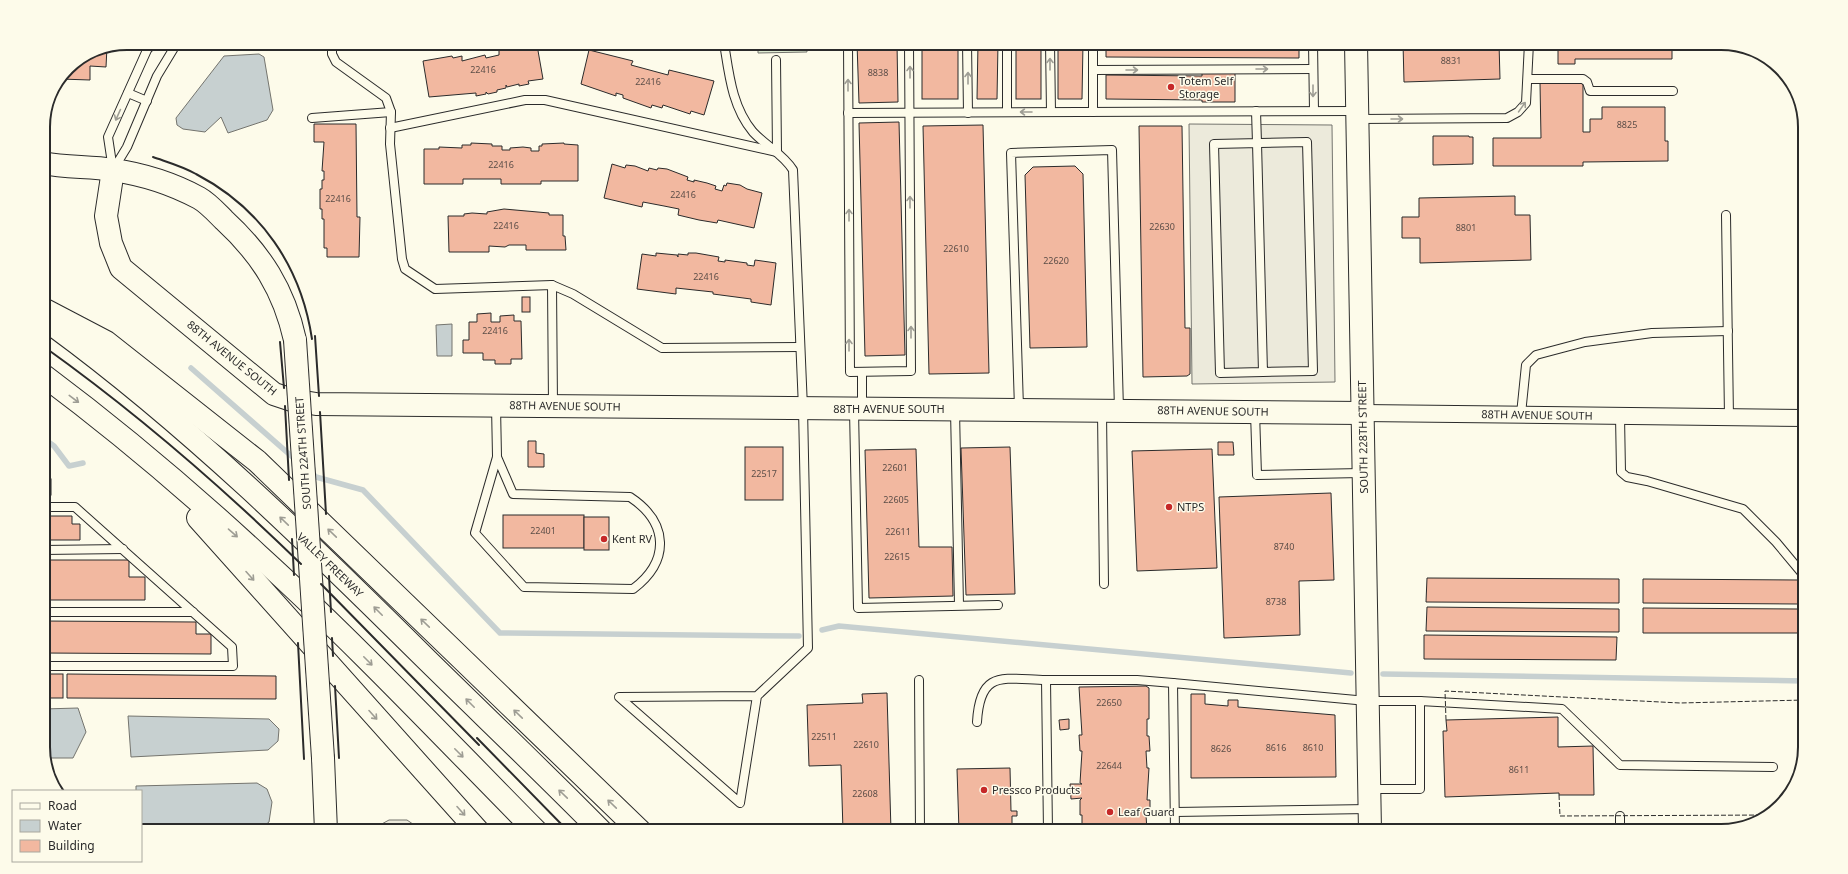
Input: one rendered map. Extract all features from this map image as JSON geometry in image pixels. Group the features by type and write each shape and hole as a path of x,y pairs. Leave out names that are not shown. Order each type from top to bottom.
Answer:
{"main road":[{"name":"SOUTH 228TH STREET","path":"1356,50 1370,824"},
{"name":"SOUTH 224TH STREET","path":"50,163 113,170 169,184 200,198 245,239 263,263 278,288 289,314 295,340 323,758 326,824"},
{"name":"88TH AVENUE SOUTH","path":"113,170 106,216 111,243 121,268 274,394 292,400 316,404 1362,413"},
{"path":"50,313 106,342 257,461 633,824"},
{"name":"VALLEY FREEWAY","path":"50,324 165,414 262,499 356,589 594,824"},
{"path":"50,380 109,426 258,554 364,656 529,824"},
{"path":"140,452 472,824"}],"street":[{"name":"88TH AVENUE SOUTH","path":"1362,413 1798,418"}],"lane":[{"path":"113,170 108,137 147,50"},
{"path":"113,170 127,147 157,76 173,50"},
{"path":"332,50 332,54 336,62 386,98 391,112 390,144 402,259 405,269 435,289 552,285 573,294 662,348 800,346"},
{"path":"725,50 732,88 738,108 754,132 788,161 793,170 803,408 808,648 757,696 740,803 619,697 757,696"},
{"path":"848,50 850,372 911,371 909,50"},
{"path":"967,50 968,112"},
{"path":"1007,50 1007,112"},
{"path":"1050,50 1051,112"},
{"path":"1093,50 1093,112"},
{"path":"1313,50 1314,111"},
{"path":"848,113 1314,111 1358,115 1507,118 1518,112 1526,103 1529,50"},
{"path":"776,60 777,152"},
{"path":"1093,70 1313,69"},
{"path":"1528,79 1583,79 1587,82 1590,91 1673,91"},
{"path":"128,93 147,101"},
{"path":"390,128 525,100 545,100 777,152"},
{"path":"1256,111 1263,372"},
{"path":"312,118 391,112"},
{"path":"1307,142 1313,371 1220,373 1214,144 1257,143 1307,142"},
{"path":"1019,410 1011,153 1112,150 1111,410 1104,584"},
{"path":"1726,215 1729,417"},
{"path":"552,285 553,406"},
{"path":"1521,414 1526,365 1536,355 1585,342 1652,333 1728,331"},
{"path":"862,372 858,408 858,608 998,605"},
{"path":"496,405 497,457 475,533 524,587 632,589 646,579 655,566 658,556 659,534 654,519 644,506 630,497 513,494 497,457"},
{"path":"955,409 959,605"},
{"path":"1255,412 1257,475 1363,473"},
{"path":"1620,416 1621,472 1628,477 1647,481 1743,509 1776,542 1798,568"},
{"path":"50,507 76,507 232,647 233,666 50,666"},
{"path":"50,550 123,549"},
{"path":"50,612 193,612"},
{"path":"919,680 920,824"},
{"path":"1046,680 1048,824"},
{"path":"977,722 978,704 984,689 993,681 1137,680 1367,701 1420,701 1562,709 1620,765 1774,767"},
{"path":"1173,683 1175,824"},
{"path":"1175,812 1369,799 1420,789 1420,701"},
{"path":"1620,816 1620,824"}],"green space":[{"path":"758,50 807,50 807,52 758,53"}],"shaded area":[{"path":"1189,124 1332,125 1335,382 1192,384"},
{"path":"389,820 407,820 413,824 382,824"}],"water":[{"path":"259,54 264,57 273,110 267,120 228,133 221,117 205,132 183,129 177,125 176,118 224,56"},
{"path":"452,324 452,356 437,356 436,325"},
{"path":"78,708 86,732 73,758 51,758 50,709"},
{"path":"128,716 269,719 279,729 278,741 268,750 131,757"},
{"path":"257,783 267,789 272,802 269,822 266,824 142,824 142,790 136,790 136,786"}],"building":[{"path":"499,50 538,50 543,79 528,81 529,84 519,86 519,84 507,87 506,85 506,88 497,90 497,92 488,94 486,92 486,94 476,96 476,93 429,97 423,61 452,56 453,58 462,56 462,61 485,55 486,58 499,55"},
{"path":"589,50 633,61 631,65 668,75 669,70 714,81 704,115 691,111 690,114 663,105 662,108 652,105 651,108 623,98 623,95 616,93 616,96 581,84"},
{"path":"857,50 897,50 898,102 859,103"},
{"path":"922,50 958,50 958,99 922,99"},
{"path":"978,50 998,50 997,99 977,99"},
{"path":"1016,50 1041,50 1041,99 1016,99"},
{"path":"1058,50 1083,50 1082,99 1058,99"},
{"path":"1106,50 1299,50 1299,58 1106,57"},
{"path":"1403,50 1499,50 1500,79 1404,82"},
{"path":"1558,50 1672,50 1672,59 1575,59 1575,64 1558,64"},
{"path":"107,53 106,67 90,66 90,80 67,79 84,63"},
{"name":"Totem Self Storage","path":"1202,73 1235,73 1235,102 1202,102 1202,100 1106,99 1106,75 1202,76"},
{"path":"1583,82 1583,132 1590,132 1590,119 1602,119 1602,107 1665,107 1665,141 1668,141 1668,161 1583,162 1583,166 1493,166 1493,138 1541,138 1540,83"},
{"path":"899,122 905,355 865,356 859,123"},
{"path":"314,124 356,124 357,217 360,217 359,257 327,257 327,248 324,248 324,219 322,219 322,209 320,209 320,189 322,189 322,180 324,180 324,171 322,171 324,142 314,142"},
{"path":"983,125 989,373 929,374 923,126"},
{"path":"1139,126 1182,126 1185,328 1190,328 1190,374 1187,376 1143,377"},
{"path":"1433,136 1473,137 1473,164 1433,165"},
{"path":"471,143 502,146 502,150 523,147 531,148 531,151 539,151 539,146 542,146 542,144 564,143 578,145 578,181 541,181 541,184 501,184 501,179 463,179 463,184 424,184 424,149 439,149 439,147 462,148 462,145 471,145"},
{"path":"612,164 625,168 626,165 635,166 648,171 649,168 657,170 658,168 667,169 688,177 687,180 707,183 716,186 715,189 722,191 724,185 726,186 727,183 740,185 747,189 762,193 754,228 718,220 717,223 678,215 679,209 664,206 643,202 642,207 604,198"},
{"path":"1075,166 1083,174 1087,347 1030,348 1025,175 1033,167"},
{"path":"1515,196 1515,215 1530,215 1531,260 1420,263 1420,238 1402,238 1402,217 1419,217 1419,198"},
{"path":"504,209 549,213 549,215 563,215 563,236 565,236 566,250 526,250 526,245 509,245 505,247 489,246 489,252 449,252 448,216 464,216 464,214 472,213 487,214 487,212"},
{"path":"656,253 677,255 678,257 678,254 688,255 688,253 696,253 719,257 718,261 725,262 725,260 747,263 747,265 754,266 755,260 776,263 771,305 751,302 751,299 713,294 713,292 676,288 676,294 637,289 642,254 656,256"},
{"path":"522,297 530,297 530,312 522,312"},
{"path":"491,313 491,322 500,322 500,316 514,315 514,321 521,321 522,359 511,359 511,364 495,364 495,360 483,360 483,353 463,353 463,340 469,340 469,322 477,322 477,314"},
{"path":"528,441 536,441 536,453 544,454 544,467 528,467"},
{"path":"1218,442 1233,442 1234,455 1218,455"},
{"path":"745,447 783,447 783,500 745,500"},
{"path":"1010,447 1015,594 966,595 961,448"},
{"path":"916,449 919,547 952,547 953,596 869,598 865,450"},
{"path":"1212,449 1217,568 1137,571 1132,451"},
{"path":"50,479 51,479 50,495"},
{"path":"1331,493 1334,580 1299,581 1300,635 1224,638 1219,497"},
{"path":"503,515 584,515 584,548 503,548"},
{"path":"50,516 72,516 72,524 80,524 80,540 50,540"},
{"path":"584,517 609,517 609,550 584,550"},
{"path":"50,560 129,560 129,577 145,577 145,600 50,600"},
{"path":"1427,578 1619,579 1619,603 1426,602"},
{"path":"1643,579 1798,580 1798,604 1643,603"},
{"path":"1427,607 1619,609 1619,632 1426,631"},
{"path":"1643,608 1798,609 1798,633 1643,633"},
{"path":"50,621 196,622 196,634 211,634 211,654 50,653"},
{"path":"1424,635 1617,637 1616,660 1424,659"},
{"path":"50,674 63,674 63,698 50,698"},
{"path":"67,674 276,676 276,699 67,698"},
{"path":"1146,686 1149,688 1149,719 1147,719 1147,736 1149,736 1150,751 1146,751 1147,768 1149,768 1147,800 1150,800 1150,815 1146,815 1147,824 1082,824 1082,815 1080,815 1080,800 1082,798 1071,799 1070,784 1082,784 1080,783 1082,751 1080,751 1079,735 1082,735 1079,687"},
{"path":"887,693 891,824 843,824 841,765 809,766 807,705 863,703 862,694"},
{"path":"1191,694 1205,694 1205,704 1228,706 1228,700 1238,700 1238,707 1335,715 1336,777 1191,778"},
{"path":"1558,717 1558,747 1593,746 1594,795 1559,795 1559,793 1445,797 1443,731 1447,731 1446,720"},
{"path":"1069,719 1069,729 1060,730 1059,720"},
{"name":"Pressco Products","path":"1010,768 1011,811 1017,811 1017,816 1012,816 1012,824 959,824 957,769"}],"waterway":[{"path":"191,368 297,461"},
{"path":"50,443 54,446 69,466 83,463"},
{"path":"310,471 316,477 363,490 500,633 799,636"},
{"path":"822,630 839,626 1351,673"},
{"path":"1383,674 1798,681"}],"fence":[{"path":"1446,720 1445,691 1680,703 1798,700"},
{"path":"1559,795 1560,816 1757,815"}],"wall":[{"path":"153,157 174,164 196,174 219,188 240,204 258,222 274,242 288,264 307,312 312,339"},
{"path":"315,336 319,396"},
{"path":"280,342 284,388"},
{"path":"50,351 144,423 176,450 240,506 301,564"},
{"path":"285,406 289,480"},
{"path":"320,412 326,514"},
{"path":"292,539 294,575"},
{"path":"329,576 331,612"},
{"path":"321,584 479,745"},
{"path":"332,638 333,656"},
{"path":"298,643 304,759"},
{"path":"335,686 339,758"},
{"path":"477,738 561,824"}],"place":[{"name":"Totem Self Storage","path":"1171,87"},
{"name":"NTPS","path":"1169,507"},
{"name":"Kent RV","path":"604,539"},
{"name":"Pressco Products","path":"984,790"},
{"name":"Leaf Guard","path":"1110,812"}]}
